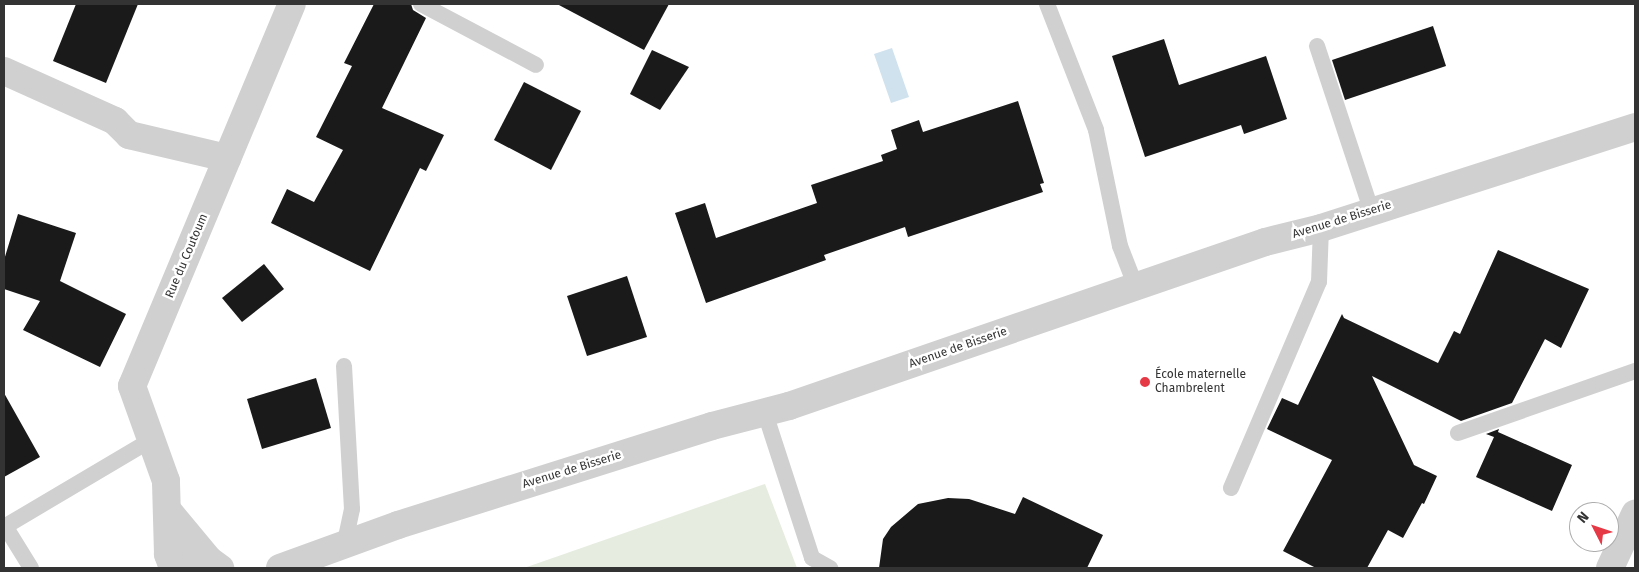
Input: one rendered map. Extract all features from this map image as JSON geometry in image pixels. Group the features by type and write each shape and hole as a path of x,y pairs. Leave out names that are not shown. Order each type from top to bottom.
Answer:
{"street":[{"name":"Rue du Coutoum","path":"172,568 168,554 169,512 166,481 132,386 292,4"},
{"path":"4,71 115,121 129,135 227,158"},
{"name":"Avenue de Bisserie","path":"280,568 345,542 712,426 765,413 1265,242 1321,228 1635,127"},
{"path":"169,512 218,566"},
{"path":"1610,568 1635,514"},
{"path":"172,568 183,559 196,556 218,566"}],"lane":[{"path":"421,4 536,65"},
{"path":"1047,4 1096,130 1120,246 1136,287"},
{"path":"1317,46 1372,212"},
{"path":"1231,488 1319,282 1321,228"},
{"path":"344,366 352,509 345,542"},
{"path":"1458,433 1635,371"},
{"path":"765,413 812,558 830,568"},
{"path":"31,568 4,526 151,440"}],"shaded area":[{"path":"765,484 797,568 524,568"}],"water":[{"path":"892,48 909,97 891,103 874,54"}],"building":[{"path":"76,4 138,4 106,83 53,61"},
{"path":"374,4 411,4 413,10 426,18 382,108 444,135 426,171 420,168 370,271 271,223 287,189 314,202 343,150 316,137 352,66 344,63"},
{"path":"557,4 669,4 644,50"},
{"path":"1433,26 1446,66 1345,100 1332,60"},
{"path":"1164,39 1179,85 1266,56 1287,119 1244,134 1241,125 1145,157 1112,56"},
{"path":"652,50 689,67 660,110 630,94"},
{"path":"524,82 581,111 551,170 494,140"},
{"path":"1018,101 1044,183 1040,184 1043,192 908,237 905,227 824,255 826,260 706,303 675,213 705,203 716,238 817,203 811,185 883,161 881,155 897,149 891,130 919,120 923,132"},
{"path":"18,214 76,233 60,281 126,314 100,367 23,330 40,301 4,289 4,260"},
{"path":"1498,250 1589,289 1561,348 1545,339 1512,403 1461,421 1372,376 1414,465 1437,476 1424,504 1422,503 1403,538 1388,530 1367,568 1316,568 1283,551 1332,460 1267,429 1282,398 1298,405 1342,314 1344,318 1438,363 1454,331 1460,334"},
{"path":"264,264 284,289 242,322 222,298"},
{"path":"627,276 647,337 587,356 567,296"},
{"path":"316,378 331,428 262,449 247,399"},
{"path":"4,393 40,457 4,477"},
{"path":"1499,429 1498,432 1572,465 1552,511 1476,477 1494,437 1486,434"},
{"path":"1023,497 1103,535 1087,568 879,568 883,539 891,527 918,504 948,498 969,499 1015,514"}],"place":[{"name":"École maternelle Chambrelent","path":"1145,382"}]}
